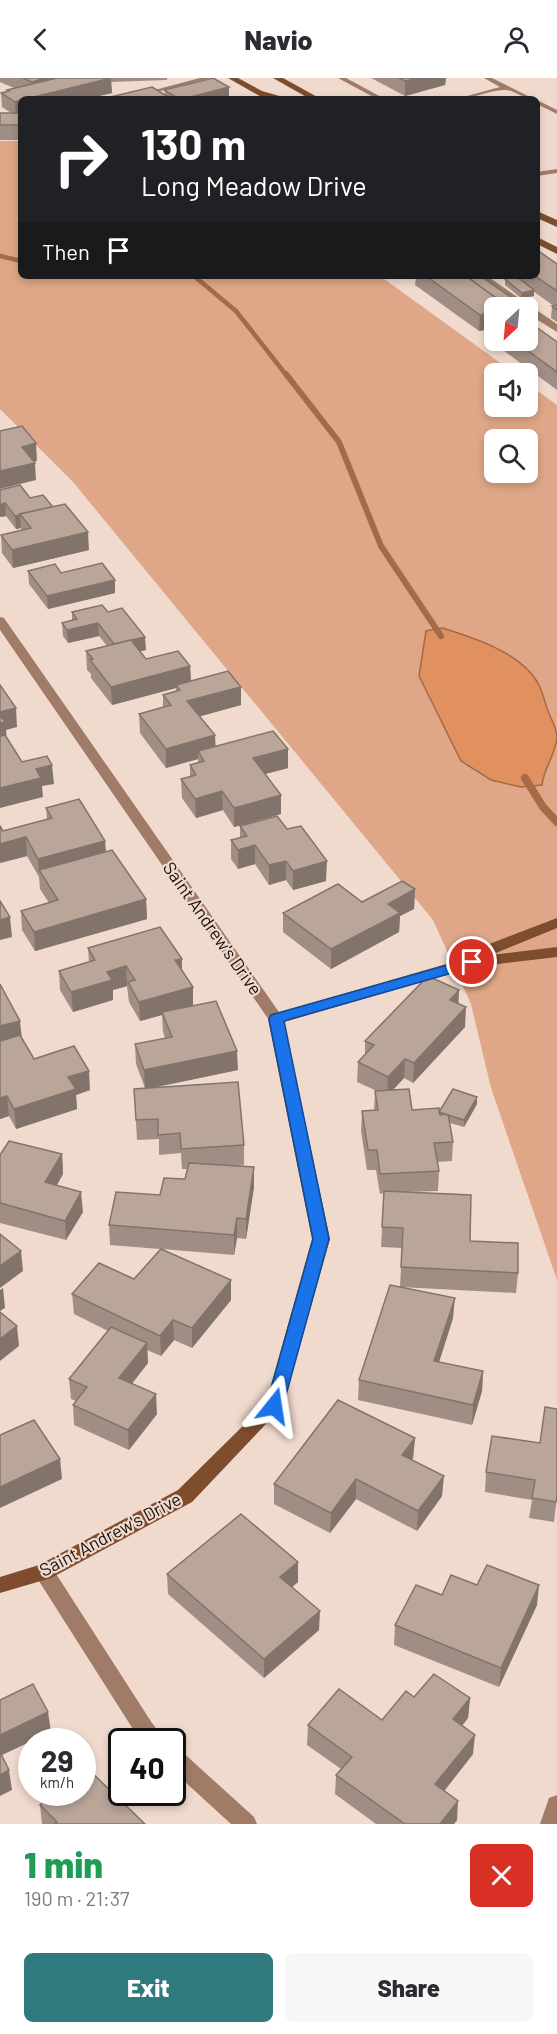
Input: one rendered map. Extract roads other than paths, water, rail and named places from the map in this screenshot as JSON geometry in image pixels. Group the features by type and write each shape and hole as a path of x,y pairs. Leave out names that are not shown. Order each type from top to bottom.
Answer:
{"street":[{"path":"231,78 265,96"},
{"path":"277,78 311,96"},
{"path":"256,91 275,96"},
{"path":"540,216 557,224"},
{"path":"540,240 557,238"},
{"path":"540,242 557,251"},
{"path":"484,279 511,297"},
{"path":"538,316 557,329"},
{"name":"Saint Andrew's Drive","path":"0,621 276,1019 321,1239 274,1406 185,1496 44,1572 0,1585"},
{"path":"472,962 489,950 557,923"},
{"path":"276,1019 472,962 557,952"},
{"path":"44,1572 144,1728"},
{"path":"186,1769 246,1824"},
{"path":"551,1824 557,1804"}],"lane":[{"path":"135,96 207,78"},
{"path":"341,78 376,96"},
{"path":"487,78 525,96"},
{"path":"471,96 506,87"},
{"path":"540,103 557,111"},
{"path":"540,174 557,171"}],"waterway":[{"path":"0,256 18,260"},
{"path":"198,279 236,311 287,376"},
{"path":"286,374 339,442 381,546 441,636"},
{"path":"525,778 543,807 557,822"}]}
